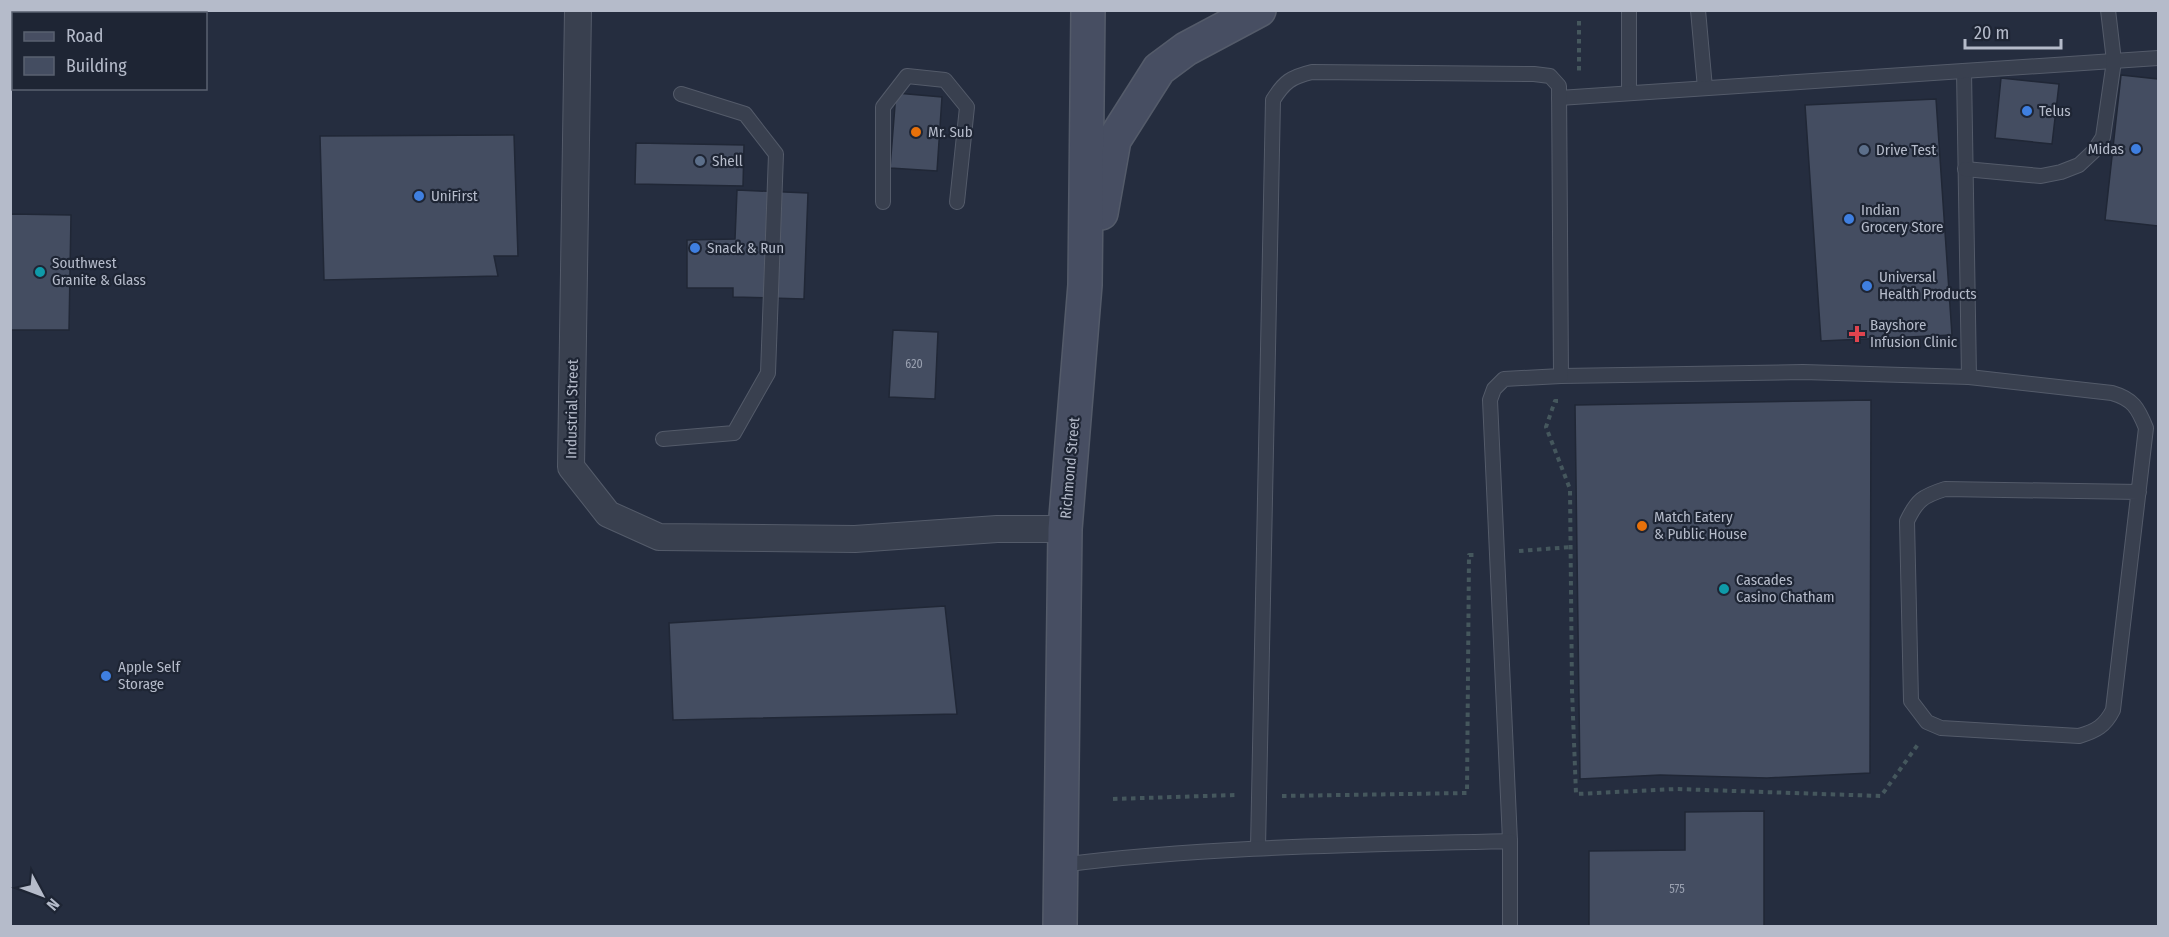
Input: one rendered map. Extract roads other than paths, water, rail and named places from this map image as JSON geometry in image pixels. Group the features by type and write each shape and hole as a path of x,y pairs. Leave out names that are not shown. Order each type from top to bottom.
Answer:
{"main road":[{"name":"Richmond Street","path":"1060,927 1065,529 1085,285 1088,10"},
{"path":"1085,285 1107,190 1114,140 1160,69 1186,50 1259,10"}],"street":[{"name":"Industrial Street","path":"578,10 571,467 608,514 659,537 855,539 997,529 1065,529"}],"lane":[{"path":"1629,10 1629,93"},
{"path":"1698,10 1705,88"},
{"path":"1965,169 2041,176 2079,165 2094,152 2103,137 2114,61 2108,10"},
{"path":"1559,98 2158,58"},
{"path":"1964,71 1969,377"},
{"path":"1258,848 1274,100 1280,88 1293,77 1312,72 1550,76 1559,86 1561,376"},
{"path":"883,202 883,107 907,76 945,80 967,107 957,202"},
{"path":"663,439 734,433 768,373 776,153 745,114 681,94"},
{"path":"1510,927 1510,841 1490,400 1494,389 1504,379 1803,372 1969,377 2112,393 2126,397 2139,411 2146,428 2139,492 2113,710 2107,721 2097,731 2079,736 1941,728 1927,722 1911,701 1907,521 1915,504 1927,495 1945,489 2139,492"},
{"path":"1060,865 1138,856 1258,848 1510,841"}],"place":[{"name":"Telus","path":"2027,111"},
{"name":"Mr. Sub","path":"916,132"},
{"name":"Midas","path":"2136,149"},
{"name":"Drive Test","path":"1864,150"},
{"name":"Shell","path":"700,161"},
{"name":"UniFirst","path":"419,196"},
{"name":"Indian Grocery Store","path":"1849,219"},
{"name":"Snack & Run","path":"695,248"},
{"name":"Southwest Granite & Glass","path":"40,272"},
{"name":"Universal Health Products","path":"1867,286"},
{"name":"Bayshore Infusion Clinic","path":"1857,334"},
{"name":"Match Eatery & Public House","path":"1642,526"},
{"name":"Cascades Casino Chatham","path":"1724,589"},
{"name":"Apple Self Storage","path":"106,676"}]}
